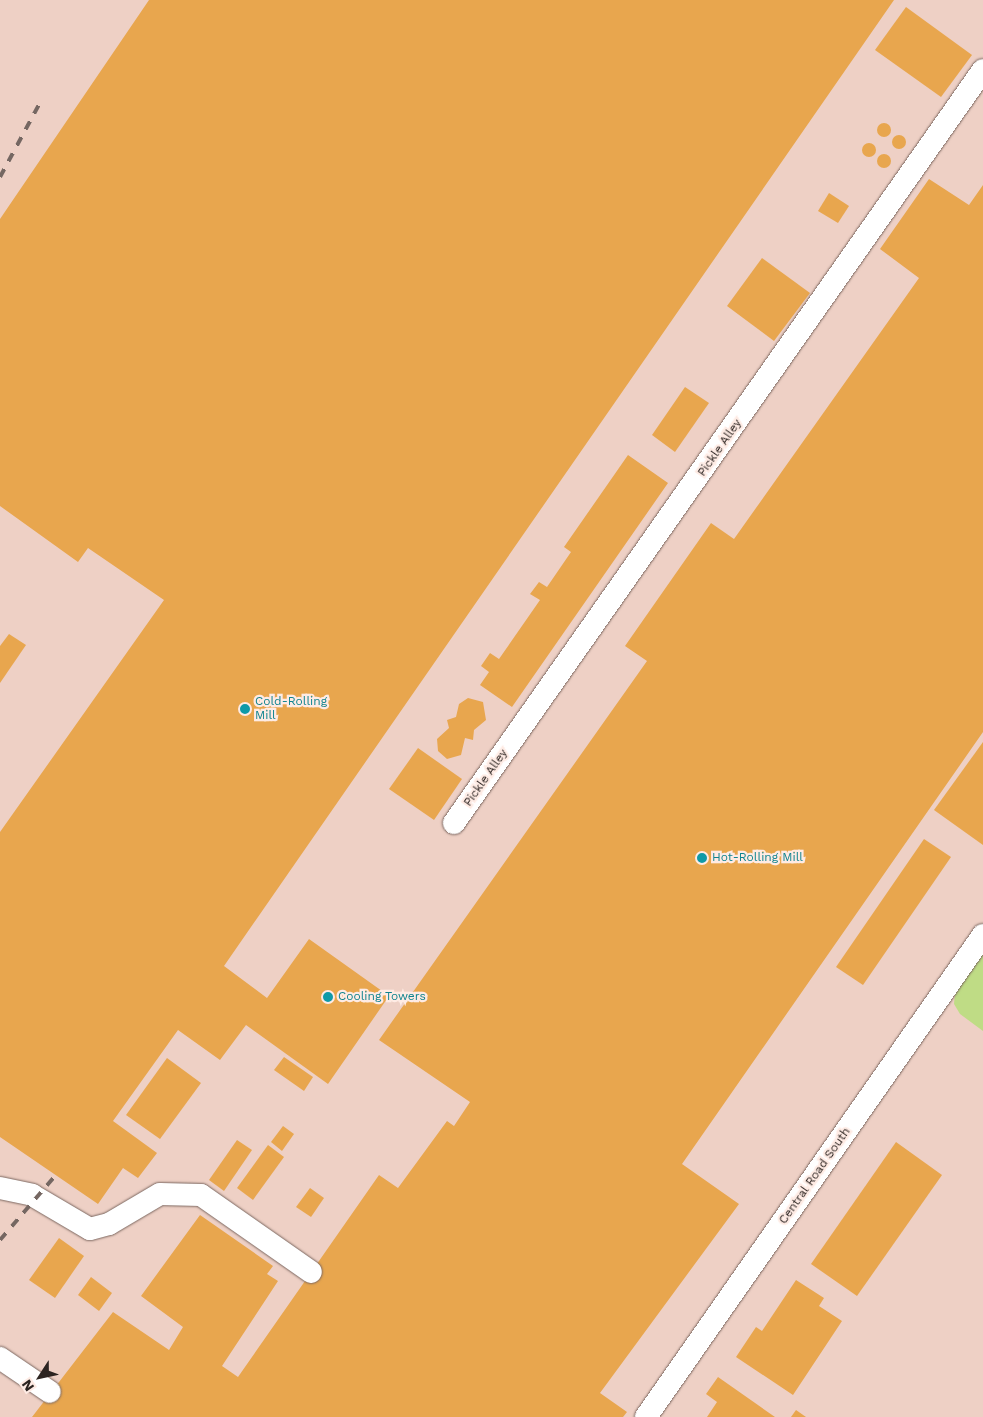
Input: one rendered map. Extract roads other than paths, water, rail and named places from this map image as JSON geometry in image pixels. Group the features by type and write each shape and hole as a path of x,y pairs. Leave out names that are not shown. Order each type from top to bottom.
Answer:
{"lane":[{"name":"Pickle Alley","path":"454,823 983,70"},
{"name":"Central Road South","path":"646,1417 983,935"},
{"path":"0,1188 32,1195 90,1230 108,1224 160,1194 202,1195 311,1272"},
{"path":"0,1358 50,1392"}],"railway":[{"path":"0,177 42,99"},
{"path":"0,1240 55,1176"}],"place":[{"name":"Cold-Rolling Mill","path":"245,709"},
{"name":"Hot-Rolling Mill","path":"702,858"},
{"name":"Cooling Towers","path":"328,997"}]}
